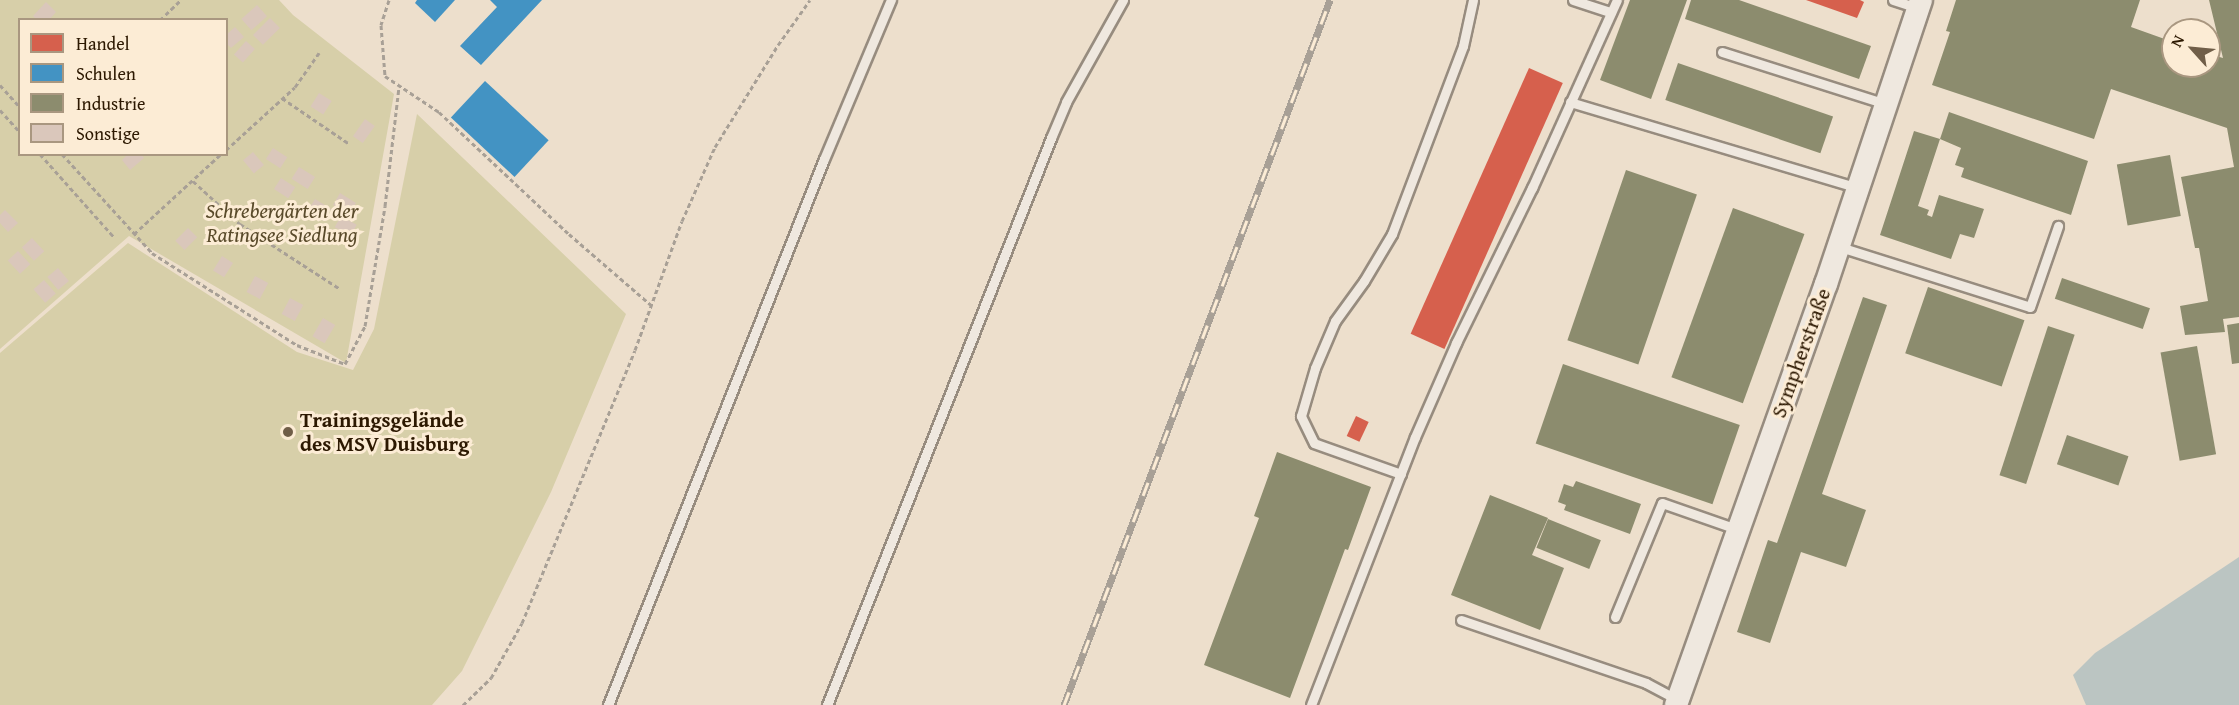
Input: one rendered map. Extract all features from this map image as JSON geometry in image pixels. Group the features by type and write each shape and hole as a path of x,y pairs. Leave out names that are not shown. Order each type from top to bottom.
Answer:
{"street":[{"name":"Sympherstraße","path":"1677,702 1839,246 1919,4"}],"lane":[{"path":"608,705 824,159 891,0"},
{"path":"827,705 1066,102 1123,0"},
{"path":"1401,474 1314,443 1301,416 1315,368 1335,321 1364,281 1392,234 1463,46 1473,0"},
{"path":"1573,0 1611,12"},
{"path":"1311,705 1401,474 1456,343 1532,188 1617,0"},
{"path":"1893,0 1919,4"},
{"path":"1722,52 1886,104"},
{"path":"1570,102 1858,188"},
{"path":"1839,246 2030,307 2058,226"},
{"path":"1615,617 1662,503 1739,530"},
{"path":"1461,620 1646,683 1677,702"}],"path":[{"path":"162,18 181,0"},
{"path":"389,0 381,25 386,76 439,112 577,242 651,305"},
{"path":"463,705 491,678 510,648 635,350 682,221 715,147 778,45 810,0"},
{"path":"228,148 295,87 319,53"},
{"path":"0,85 18,105"},
{"path":"64,156 152,253 240,311 297,345 345,364 365,326 382,227 399,87"},
{"path":"282,98 348,144"},
{"path":"0,110 18,130"},
{"path":"42,156 114,237"},
{"path":"133,234 219,156"},
{"path":"193,181 240,224 340,289"}],"green space":[{"name":"Schrebergärten der Ratingsee Siedlung","path":"0,0 279,0 293,15 394,94 346,363 129,236 0,349"},
{"name":"Trainingsgelände des MSV Duisburg","path":"417,114 626,314 551,492 462,671 432,705 0,705 0,353 128,243 297,352 353,370 374,329"}],"shaded area":[{"path":"2239,557 2239,705 2086,705 2073,675 2095,653"}],"building: Handel":[{"path":"1806,0 1860,0 1864,2 1857,18"},
{"path":"1529,68 1563,83 1444,349 1411,334"},
{"path":"1356,416 1369,422 1359,442 1347,436"}],"building: Schulen":[{"path":"417,0 455,0 435,22 415,3"},
{"path":"490,0 542,0 481,65 460,46 497,7"},
{"path":"485,81 549,140 515,177 451,118"}],"building: Industrie":[{"path":"1630,0 1687,0 1651,99 1600,80"},
{"path":"1691,0 1739,0 1871,46 1859,79 1685,19"},
{"path":"1956,0 2140,0 2131,27 2161,38 2161,78 2221,78 2221,57 2223,58 2221,18 2213,18 2209,0 2239,0 2239,317 2223,319 2225,332 2185,335 2180,306 2208,301 2199,248 2195,248 2181,177 2234,167 2227,128 2111,89 2094,139 1932,85 1950,32 1946,31"},
{"path":"1678,63 1833,116 1820,153 1665,100"},
{"path":"1949,112 2088,161 2071,215 1961,177 1964,168 1955,165 1961,148 1940,139"},
{"path":"1914,131 1940,139 1918,206 1929,210 1927,215 1932,217 1939,195 1984,209 1974,238 1960,234 1951,259 1880,235"},
{"path":"2170,155 2181,216 2128,225 2117,164"},
{"path":"1626,170 1697,194 1638,365 1567,340"},
{"path":"1733,208 1804,234 1743,403 1671,377"},
{"path":"2062,278 2150,308 2143,329 2055,299"},
{"path":"1928,287 2024,320 2002,386 1905,353"},
{"path":"1863,297 1887,305 1822,494 1866,510 1846,567 1801,552 1770,643 1737,632 1768,540 1777,543"},
{"path":"2239,323 2239,363 2232,364 2227,325"},
{"path":"2048,326 2075,335 2026,484 1999,475"},
{"path":"2197,346 2216,454 2180,461 2161,352"},
{"path":"1563,364 1740,425 1712,504 1536,443"},
{"path":"2067,435 2128,456 2118,485 2057,464"},
{"path":"1277,452 1371,487 1348,550 1345,549 1290,698 1204,665 1259,518 1254,516"},
{"path":"1576,481 1641,504 1630,534 1564,510 1566,505 1558,502 1564,484 1573,487"},
{"path":"1490,495 1548,518 1532,555 1564,568 1540,630 1451,595"},
{"path":"1548,519 1601,540 1589,569 1536,548"}],"building: Sonstige":[{"path":"46,2 56,12 51,18 33,16"},
{"path":"257,5 267,16 251,30 241,19"},
{"path":"270,18 280,28 263,45 253,35"},
{"path":"235,27 244,37 231,48 228,45 228,33"},
{"path":"246,41 255,49 243,62 234,54"},
{"path":"319,93 332,101 323,115 311,107"},
{"path":"365,119 375,126 363,143 353,136"},
{"path":"273,148 287,157 280,168 266,159"},
{"path":"253,152 264,165 254,173 243,160"},
{"path":"126,156 142,156 144,158 130,170 122,160"},
{"path":"299,167 315,177 308,189 292,179"},
{"path":"281,178 295,187 288,198 274,189"},
{"path":"340,193 356,203 350,213 333,205"},
{"path":"315,199 331,209 324,221 308,211"},
{"path":"5,210 18,223 8,232 0,223 0,215"},
{"path":"341,216 357,225 350,236 335,227"},
{"path":"188,228 197,237 184,250 175,241"},
{"path":"32,238 44,251 34,261 22,248"},
{"path":"18,251 30,264 20,274 8,261"},
{"path":"222,256 233,263 224,277 213,270"},
{"path":"58,268 69,281 58,290 47,277"},
{"path":"255,276 268,283 260,299 247,292"},
{"path":"44,280 56,294 45,303 33,289"},
{"path":"290,298 303,305 295,321 282,314"},
{"path":"323,318 335,325 325,343 312,336"}],"railway":[{"path":"1064,705 1330,0"}],"place":[{"name":"Trainingsgelände des MSV Duisburg","path":"288,432"}]}
